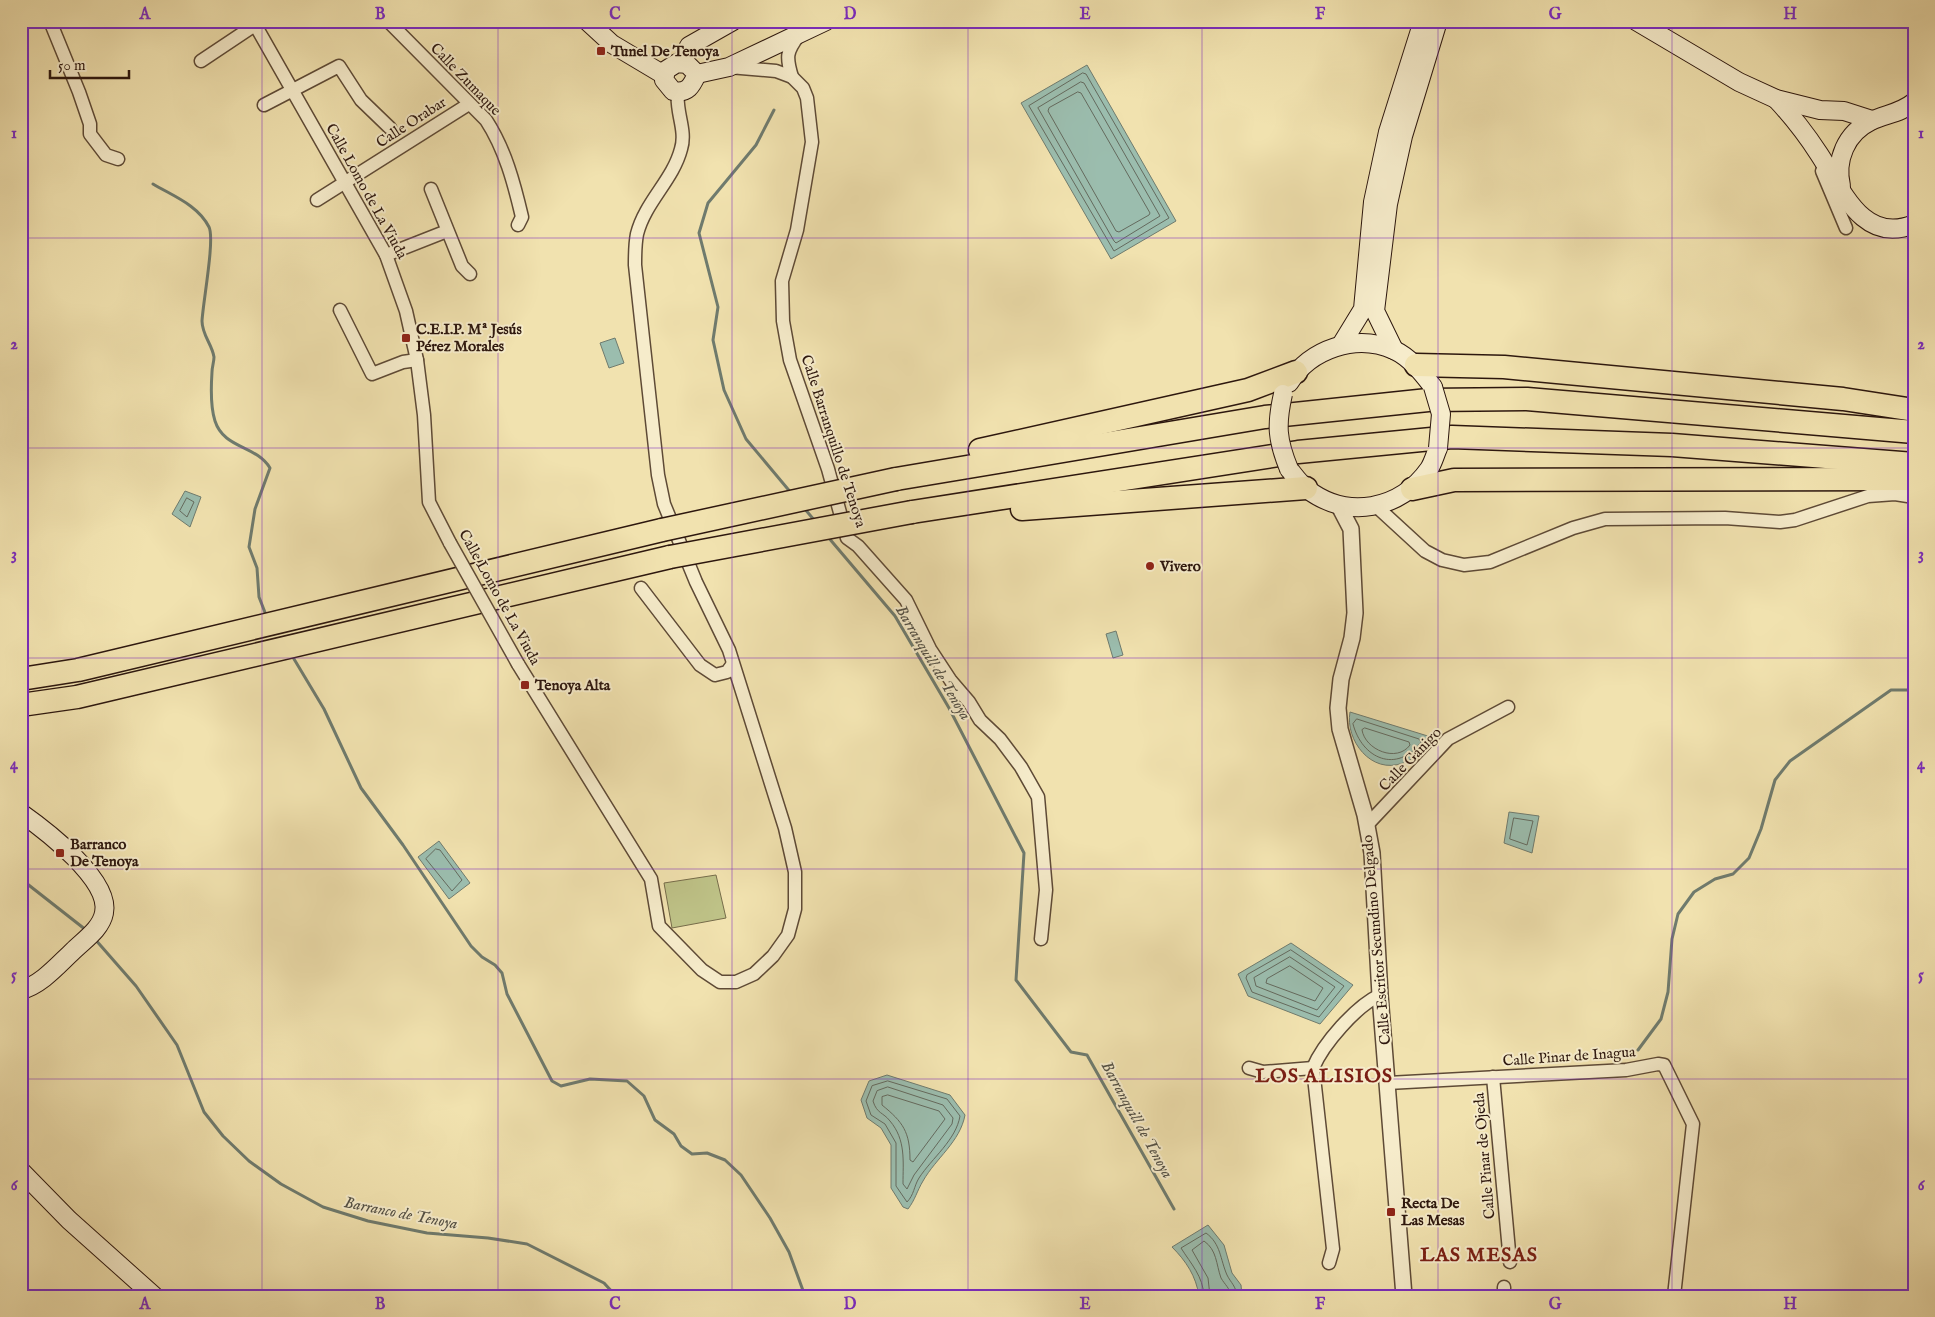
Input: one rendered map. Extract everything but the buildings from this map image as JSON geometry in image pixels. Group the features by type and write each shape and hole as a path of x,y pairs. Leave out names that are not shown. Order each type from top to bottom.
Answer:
{"highway":[{"path":"1416,365 1504,367 1843,399 1914,410"},
{"path":"21,679 78,670 332,611 893,474 1248,390 1296,372"},
{"path":"893,474 1265,417 1428,400 1527,399 1914,432"},
{"path":"21,705 77,696 670,557 1298,452 1452,437 1672,445 1914,464"},
{"path":"1412,489 1463,480 1914,479"},
{"path":"913,517 1306,488"}],"main road":[{"path":"587,21 612,44 664,75 669,88 678,92 691,86 697,74"},
{"path":"682,63 689,46 733,21"},
{"path":"664,75 673,64 682,63 697,74 729,67 826,21"},
{"path":"1342,345 1363,309 1373,202 1388,132 1423,21"},
{"path":"1394,350 1375,311 1388,204 1403,136 1438,21"},
{"path":"1636,21 1738,82 1776,99 1820,110 1844,111 1880,118 1914,119"},
{"path":"1776,99 1802,128 1846,199 1862,218 1876,225 1892,228 1914,224"},
{"path":"1846,199 1838,175 1840,158 1847,143 1858,130 1880,118 1908,108 1914,102"},
{"path":"1368,343 1394,350 1416,365 1433,387 1441,414 1438,448 1430,468 1412,489 1378,505 1340,506 1325,501 1306,488 1289,469 1279,445 1277,419 1283,394 1296,372 1317,355 1342,345 1368,343"},
{"path":"21,812 62,847 100,887 104,899 104,913 99,926 45,977 21,990"},
{"path":"21,1171 69,1220 154,1296"}],"street":[{"path":"50,21 79,92 90,124 90,134 106,155 118,159"},
{"name":"Calle Zumaque","path":"388,21 493,130 510,169 522,217 518,225"},
{"path":"201,61 254,23"},
{"name":"Calle Lomo de La Viuda","path":"254,23 386,255 403,302 418,360 430,502 450,543 518,664 651,879 659,926 702,970 720,982 736,982 754,974 773,956 788,935 795,909 795,872 785,828 732,665"},
{"name":"Calle Barranquillo de Tenoya","path":"801,33 790,46 787,60 792,77 803,88 807,98 812,142 797,230 782,281 783,321 790,360 828,469 847,538 858,546 906,600 930,649 951,681 969,702 980,720 1000,740 1022,768 1038,797 1046,890 1041,939"},
{"path":"264,105 339,66 361,100 390,128"},
{"path":"729,67 776,72 792,77"},
{"path":"641,588 700,665 715,675 727,672 732,665 728,650 696,582 664,504 658,475 635,265 637,234 651,203 668,178 682,148 682,118 676,104 678,92"},
{"name":"Calle Orabar","path":"317,200 346,184 469,104"},
{"path":"1809,139 1846,228 1846,199"},
{"path":"431,189 462,266 470,274"},
{"path":"386,255 447,232"},
{"path":"340,310 372,374 403,362 418,360"},
{"path":"1352,529 1378,505 1425,551 1442,560 1464,565 1490,562 1573,528 1605,519 1635,517 1725,518 1780,522 1795,520 1868,496 1895,494 1914,497"},
{"name":"Calle Escritor Secundino Delgado","path":"1340,506 1352,529 1355,613 1352,638 1341,679 1338,708 1344,751 1367,825 1372,853 1380,995 1404,1296"},
{"name":"Calle Gánigo","path":"1367,825 1448,739 1508,706"},
{"path":"1329,1263 1333,1249 1313,1068 1319,1054 1343,1027 1367,1001 1380,995"},
{"name":"Calle Pinar de Inagua","path":"1388,1083 1626,1070 1658,1064 1668,1069 1692,1124 1674,1296"},
{"path":"1250,1068 1263,1072 1313,1068"},
{"name":"Calle Pinar de Ojeda","path":"1493,1077 1510,1262"}],"green space":[{"path":"716,875 726,918 672,928 664,883"}],"water":[{"path":"1087,65 1176,221 1111,259 1021,103"},
{"path":"615,338 624,363 609,368 600,343"},
{"path":"185,491 201,497 190,527 172,514"},
{"path":"1116,631 1123,655 1113,658 1106,634"},
{"path":"1350,712 1431,737 1412,759 1391,765 1381,764 1371,760 1356,744 1350,723"},
{"path":"1509,812 1539,816 1532,853 1504,843"},
{"path":"439,841 470,883 449,899 418,857"},
{"path":"1291,943 1353,985 1320,1024 1248,996 1238,974"},
{"path":"887,1075 950,1095 965,1115 953,1142 928,1173 908,1209 903,1207 891,1188 891,1145 881,1128 867,1118 861,1100 869,1081"},
{"path":"1208,1225 1224,1245 1232,1273 1241,1285 1242,1296 1199,1296 1190,1269 1172,1247"}],"waterway":[{"name":"Barranquill de Tenoya","path":"774,110 756,145 708,203 699,233 718,307 713,340 724,390 746,439 792,494"},
{"path":"153,184 192,207 209,227 211,244 202,326 214,357 211,390 213,415 219,430 225,437 257,455 270,468 255,509 249,547 257,568 259,597 266,615"},
{"name":"Barranquill de Tenoya","path":"804,508 815,521"},
{"name":"Barranquill de Tenoya","path":"828,537 895,616 949,708 1024,853 1016,980 1071,1052 1087,1055 1174,1209"},
{"path":"291,654 324,709 361,788 403,845 471,946 502,973 507,994 552,1081 561,1086 590,1079 627,1081 644,1096 655,1120 674,1134 681,1146 692,1154 707,1153 725,1160 741,1175 770,1218 789,1252 805,1296"},
{"path":"1638,1050 1661,1019 1668,992 1672,939 1678,914 1694,892 1715,879 1733,874 1749,858 1761,829 1775,780 1790,761 1891,690 1914,690"},
{"name":"Barranco de Tenoya","path":"21,879 86,930"},
{"name":"Barranco de Tenoya","path":"94,938 136,986 177,1045 204,1112 223,1136 249,1161 281,1184 323,1207 368,1221 427,1233 488,1238 527,1244 604,1283 616,1296"}],"place":[{"name":"Tunel De Tenoya","path":"601,51"},
{"name":"C.E.I.P. Mª Jesús Pérez Morales","path":"406,338"},
{"name":"Vivero","path":"1150,566"},
{"name":"Tenoya Alta","path":"525,685"},
{"name":"Barranco De Tenoya","path":"60,853"},
{"name":"Recta De Las Mesas","path":"1391,1212"}],"district":[{"name":"LOS ALISIOS","path":"1324,1075"},
{"name":"LAS MESAS","path":"1479,1254"}]}
